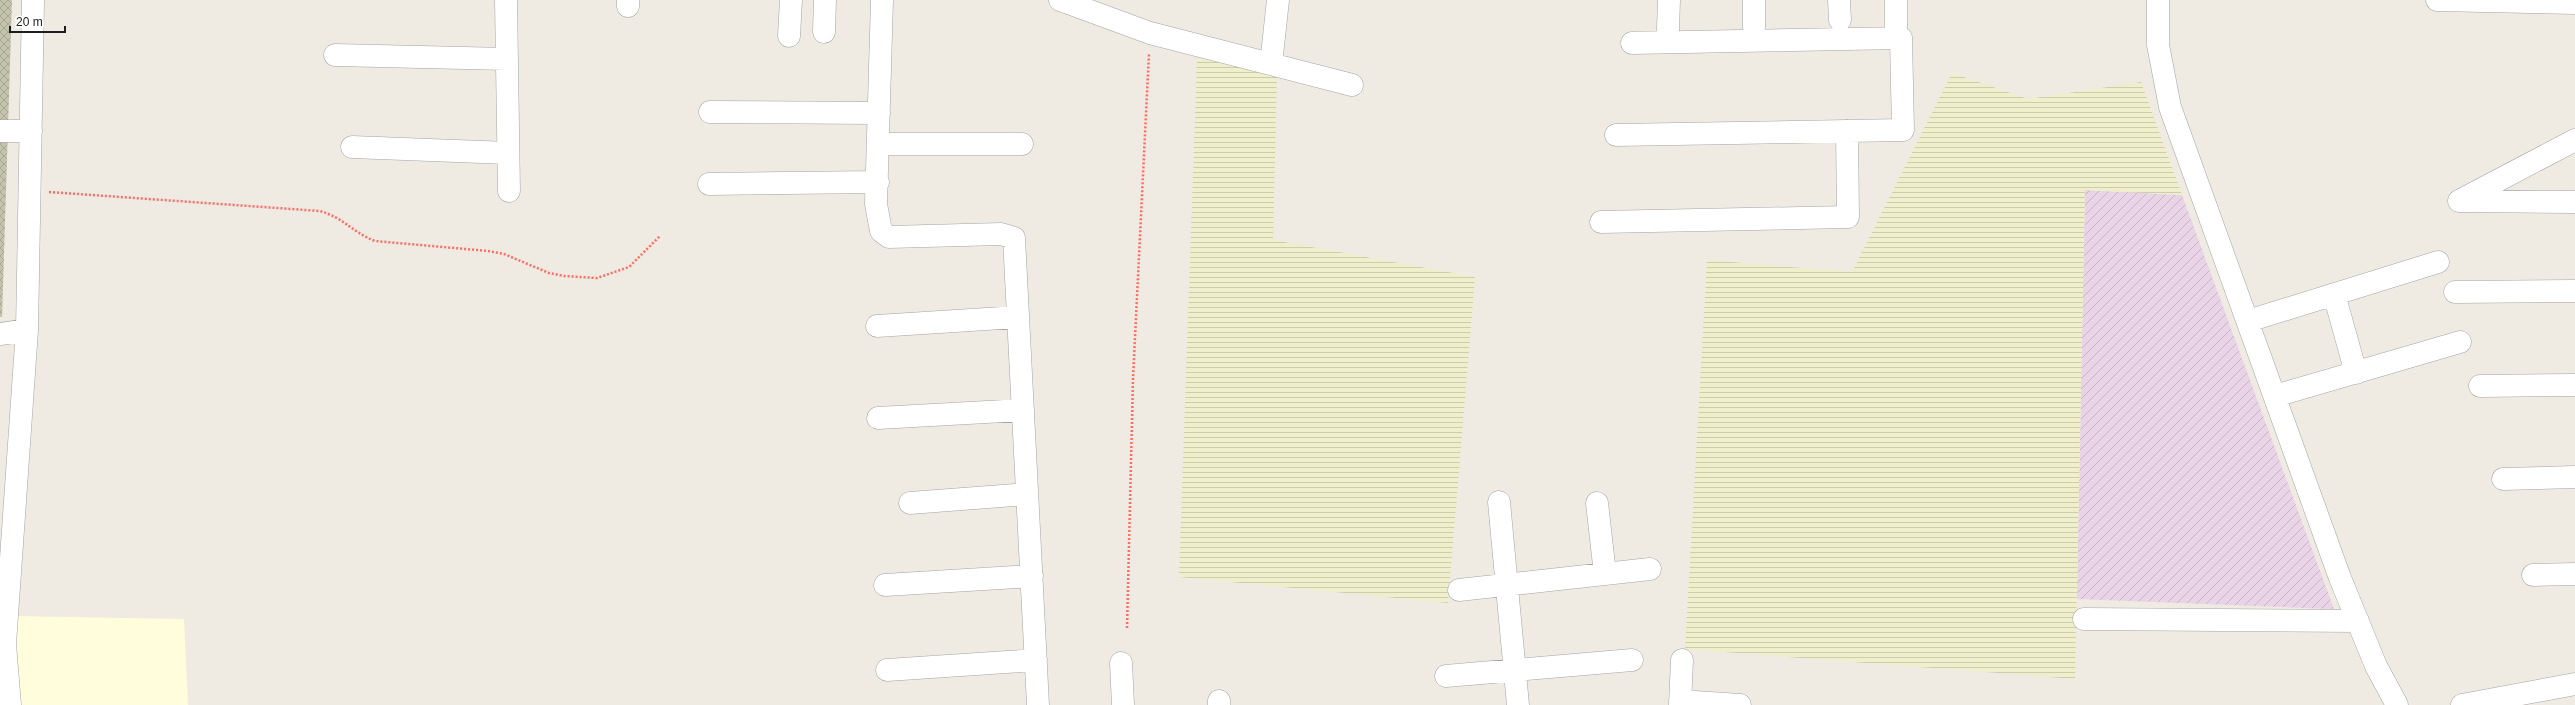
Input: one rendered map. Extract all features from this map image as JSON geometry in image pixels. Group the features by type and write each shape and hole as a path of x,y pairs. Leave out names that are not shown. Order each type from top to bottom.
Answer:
{"street":[{"path":"10,705 5,644 27,330 33,0"},
{"path":"506,0 509,191"},
{"path":"789,36 791,0"},
{"path":"824,32 825,0"},
{"path":"882,0 878,182 878,220 881,231 889,237 1001,234 1014,238 1038,705"},
{"path":"1060,0 1150,33 1352,85"},
{"path":"1271,64 1278,0"},
{"path":"1668,29 1669,0"},
{"path":"1754,0 1754,28"},
{"path":"1896,0 1896,38"},
{"path":"2158,0 2158,45 2170,107 2358,621 2376,666 2397,705"},
{"path":"2437,0 2575,3"},
{"path":"1616,135 1903,130 1901,38 1632,43"},
{"path":"335,55 507,59"},
{"path":"710,112 879,112"},
{"path":"0,132 31,131"},
{"path":"1601,222 1848,217 1847,131"},
{"path":"2575,140 2459,201 2575,202"},
{"path":"879,144 1022,144"},
{"path":"352,147 508,153"},
{"path":"709,184 878,182"},
{"path":"2248,321 2438,262"},
{"path":"2455,292 2575,290"},
{"path":"2334,294 2356,373"},
{"path":"877,326 1018,317"},
{"path":"0,334 27,330"},
{"path":"2275,396 2460,342"},
{"path":"2480,386 2575,385"},
{"path":"878,418 1023,410"},
{"path":"2503,478 2575,477"},
{"path":"910,503 1027,494"},
{"path":"1499,502 1518,705"},
{"path":"1596,503 1605,574"},
{"path":"1459,590 1650,569"},
{"path":"2534,575 2575,574"},
{"path":"885,585 1032,576"},
{"path":"2084,619 2358,621"},
{"path":"887,670 1036,660"},
{"path":"1446,676 1632,660"},
{"path":"1682,660 1680,703 1740,705"},
{"path":"1121,663 1123,705"},
{"path":"2462,705 2575,684"}],"path":[{"path":"1127,628 1133,378 1150,33"},
{"path":"30,190 320,211 336,215 361,236 375,241 488,251 504,254 564,276 597,278 629,267 660,236"}],"shaded area":[{"path":"0,0 12,0 2,317 0,317"},
{"path":"1197,58 1277,75 1273,240 1475,277 1448,603 1179,577"},
{"path":"1952,73 2028,99 2141,82 2182,195 2085,190 2075,679 1685,649 1707,260 1852,272"},
{"path":"2085,190 2182,195 2334,609 2077,599"},
{"path":"14,616 184,619 188,705 19,705"}]}
